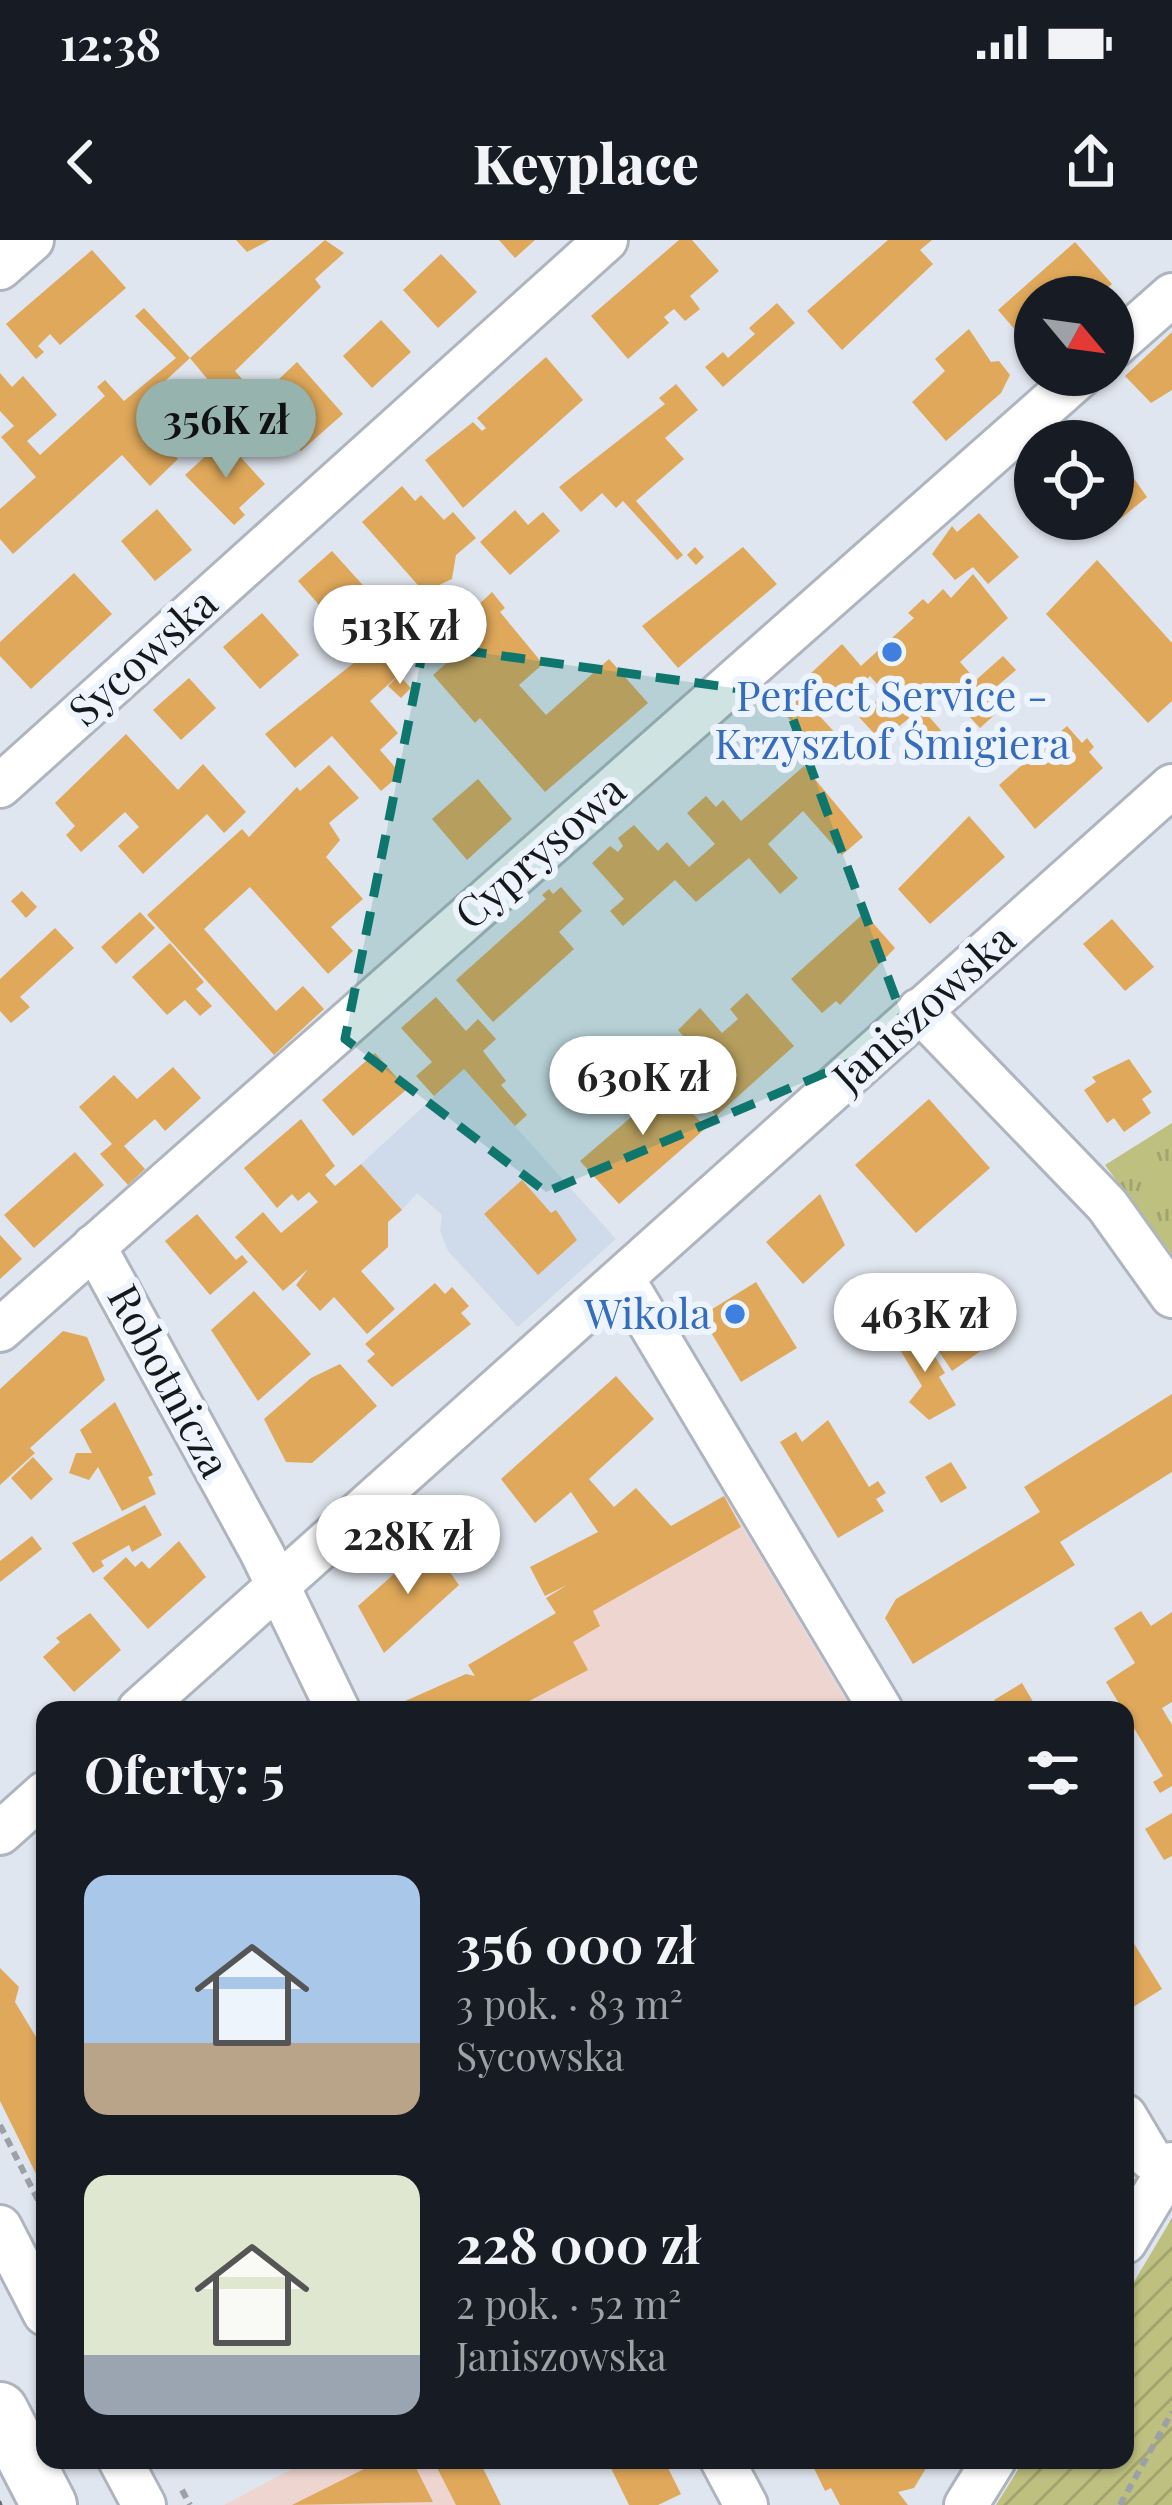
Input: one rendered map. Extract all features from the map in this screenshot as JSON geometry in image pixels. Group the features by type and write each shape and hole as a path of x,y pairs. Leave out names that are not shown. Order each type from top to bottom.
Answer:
{"main road":[{"path":"0,2410 49,2505"}],"street":[{"path":"0,268 32,240"},
{"name":"Sycowska","path":"0,786 606,240"},
{"path":"1134,328 1172,295"},
{"name":"Cyprysowa","path":"0,1330 1058,396"},
{"name":"Janiszowska","path":"149,1701 1172,786"},
{"path":"919,1010 1107,1205 1172,1296"},
{"name":"Robotnicza","path":"94,1246 278,1586 334,1701"},
{"path":"623,1279 876,1701"},
{"path":"0,1833 36,1801"},
{"path":"1134,2131 1150,2158 1170,2168 1134,2227"},
{"path":"0,2227 36,2297"},
{"path":"125,2469 144,2505"},
{"path":"727,2469 746,2505"},
{"path":"966,2505 988,2469"}],"path":[{"path":"0,2125 36,2196"},
{"path":"1120,2505 1172,2412"}],"highlighted area":[{"path":"424,645 784,695 910,1037 546,1192 345,1039"}],"shaded area":[{"path":"464,1069 616,1239 518,1327 448,1251 440,1231 442,1215 417,1193 402,1210 361,1164"},
{"path":"724,1496 847,1701 460,1701 572,1641 546,1598"},
{"path":"292,2469 437,2469 456,2505 224,2505"}],"green space":[{"path":"1172,1123 1172,1255 1105,1165"},
{"path":"1172,2218 1172,2505 996,2505 1018,2469 1134,2469 1134,2282"}],"building":[{"path":"236,240 270,240 247,252"},
{"path":"325,240 344,253 315,279 321,287 235,371 243,380 223,398 190,358"},
{"path":"499,240 535,240 515,258"},
{"path":"679,240 692,240 719,271 690,296 700,309 685,321 674,309 664,317 669,323 628,359 591,316"},
{"path":"888,240 932,240 920,250 933,264 842,350 807,311"},
{"path":"1075,242 1105,276 1036,276"},
{"path":"92,250 126,288 60,345 50,334 38,346 44,352 36,359 6,324"},
{"path":"441,254 477,292 438,328 403,290"},
{"path":"1014,296 1014,329 998,310"},
{"path":"777,303 795,323 723,387 705,367 723,352 728,358 755,334 749,328"},
{"path":"144,308 190,358 138,406 177,446 170,451 178,459 150,486 122,455 13,554 0,539 0,509 36,477 1,437 14,426 0,411 0,373 12,387 23,376 57,415 27,441 40,455 105,396 97,387 105,380 124,401 176,358 135,316"},
{"path":"381,320 411,352 372,388 343,356"},
{"path":"969,329 991,362 999,361 1010,375 1001,393 946,441 912,402 945,371 935,359"},
{"path":"1172,332 1172,390 1151,403 1134,385 1134,368"},
{"path":"546,357 583,400 463,508 425,460 473,422 482,431 486,428 477,418"},
{"path":"297,362 343,414 301,451 267,412 289,392 278,380"},
{"path":"676,384 698,410 665,438 684,459 636,501 683,555 677,560 623,501 616,508 602,493 581,512 559,487 665,404 659,398"},
{"path":"224,439 265,484 239,508 245,515 234,525 185,475"},
{"path":"1134,479 1147,497 1134,508"},
{"path":"402,486 415,501 421,495 444,520 453,512 476,538 456,555 452,579 424,592 362,522"},
{"path":"157,509 192,550 155,581 121,541"},
{"path":"515,510 528,525 543,512 560,531 510,575 480,542"},
{"path":"979,513 1019,557 988,584 973,567 955,580 932,554 952,526 957,532"},
{"path":"695,547 704,557 696,565 687,555"},
{"path":"743,547 777,584 678,668 642,626"},
{"path":"332,551 369,592 335,623 298,581"},
{"path":"1097,560 1172,643 1172,701 1148,723 1046,614"},
{"path":"74,573 112,614 31,689 0,656 0,642"},
{"path":"973,574 1008,618 960,662 976,680 1003,656 1016,670 989,693 1002,708 980,728 946,691 924,711 953,744 940,756 908,719 881,741 859,717 885,693 870,676 836,708 808,676 842,644 861,666 914,618 908,613 923,599 928,604 943,589 951,598"},
{"path":"435,589 461,618 370,701 398,733 380,750 401,774 381,791 332,736 295,768 265,734 376,645 390,661 397,654 377,633 384,626 377,618 402,602 410,611"},
{"path":"492,592 505,608 500,612 543,664 519,685 546,715 609,659 648,703 545,792 480,718 475,723 433,675 487,627 473,610"},
{"path":"262,613 299,655 260,689 223,647"},
{"path":"399,675 411,688 401,698 388,686"},
{"path":"189,678 216,708 181,740 153,710"},
{"path":"794,688 837,735 819,751 776,705"},
{"path":"1067,726 1082,743 1087,738 1094,747 1089,752 1103,768 1035,829 999,785"},
{"path":"126,734 178,790 203,764 246,812 224,833 207,814 143,874 118,846 139,827 125,812 81,852 66,835 75,826 55,803"},
{"path":"329,765 359,798 329,823 340,840 326,857 363,899 331,927 353,951 328,974 250,887 204,929 276,1011 303,986 324,1009 274,1055 147,915 242,829 249,837 297,787 300,791"},
{"path":"804,766 863,837 842,855 803,811 768,844 798,878 780,894 749,858 696,902 675,880 623,926 610,911 624,899 592,863 610,846 618,852 623,846 618,838 634,825 658,851 667,842 689,867 715,844 687,813 706,796 716,807 723,800 741,821"},
{"path":"478,779 512,819 467,860 432,819"},
{"path":"969,816 1005,857 930,924 898,889"},
{"path":"561,887 582,911 559,932 574,949 493,1022 456,980 546,899 542,895"},
{"path":"22,891 37,907 26,918 11,901"},
{"path":"140,912 155,928 116,964 101,947"},
{"path":"864,913 895,948 840,1005 836,1001 822,1013 791,979"},
{"path":"1112,919 1154,967 1125,991 1083,944"},
{"path":"55,928 74,948 20,997 30,1007 11,1023 0,1011 0,979"},
{"path":"170,943 204,982 196,989 212,1006 200,1016 185,1000 167,1015 132,977"},
{"path":"747,993 794,1046 716,1116 678,1073 699,1054 678,1030 700,1008 722,1033 738,1019 730,1009"},
{"path":"436,997 466,1031 478,1019 496,1039 483,1051 506,1081 501,1085 527,1115 515,1126 464,1069 434,1096 416,1076 432,1062 401,1028"},
{"path":"375,1053 407,1089 353,1136 322,1100"},
{"path":"1129,1059 1152,1092 1142,1099 1151,1113 1124,1132 1114,1118 1107,1123 1084,1090 1096,1082 1092,1077"},
{"path":"173,1067 201,1098 165,1131 155,1119 124,1146 145,1169 128,1185 100,1154 112,1144 79,1107 114,1075 137,1099"},
{"path":"652,1068 706,1128 619,1204 580,1161 636,1113 621,1096"},
{"path":"929,1099 990,1168 916,1233 855,1165"},
{"path":"301,1119 335,1166 325,1175 335,1186 361,1164 402,1210 388,1222 388,1247 361,1271 395,1309 367,1334 334,1297 320,1311 296,1285 308,1269 283,1291 235,1237 263,1212 281,1233 318,1202 309,1192 298,1201 292,1194 277,1208 244,1168"},
{"path":"75,1152 104,1185 34,1248 4,1215"},
{"path":"522,1180 551,1213 556,1210 577,1240 538,1275 484,1214"},
{"path":"820,1194 845,1245 803,1284 766,1242"},
{"path":"197,1214 236,1260 242,1255 248,1262 210,1295 165,1241"},
{"path":"0,1235 22,1259 0,1279"},
{"path":"756,1282 797,1348 741,1382 701,1316"},
{"path":"435,1283 445,1294 452,1287 469,1306 461,1313 471,1324 392,1387 367,1361 375,1354 365,1344"},
{"path":"914,1289 928,1307 902,1327 888,1309"},
{"path":"254,1291 311,1354 258,1401 211,1330"},
{"path":"963,1310 971,1321 980,1316 988,1328 979,1334 988,1346 952,1371 920,1323 930,1316 937,1327"},
{"path":"917,1327 945,1373 939,1377 956,1405 929,1420 909,1402 922,1386 894,1340"},
{"path":"63,1331 87,1337 105,1380 30,1448 35,1453 0,1485 0,1389"},
{"path":"340,1364 377,1406 312,1463 286,1462 264,1419 311,1378"},
{"path":"616,1376 654,1419 589,1479 614,1507 636,1488 671,1526 724,1496 741,1527 593,1611 600,1626 573,1642 588,1670 529,1701 405,1701 466,1674 475,1676 468,1665 556,1613 546,1598 567,1585 545,1596 530,1567 598,1532 571,1492 535,1523 501,1479"},
{"path":"1172,1394 1172,1472 1060,1542 1075,1565 913,1664 885,1618 896,1599 1040,1512 1024,1487"},
{"path":"115,1402 153,1475 148,1477 156,1494 122,1511 98,1467 89,1480 69,1473 76,1453 92,1453 80,1430"},
{"path":"828,1420 869,1487 878,1481 886,1493 876,1499 884,1511 838,1538 780,1442 796,1432 802,1442"},
{"path":"33,1457 53,1479 31,1500 11,1478"},
{"path":"951,1462 967,1488 941,1503 925,1477"},
{"path":"145,1505 162,1535 132,1552 129,1545 101,1561 104,1566 93,1573 72,1543"},
{"path":"32,1536 42,1549 0,1582 0,1561"},
{"path":"179,1541 206,1577 148,1629 103,1578 126,1557 135,1567 142,1561 149,1569"},
{"path":"429,1543 459,1585 384,1653 358,1606"},
{"path":"1141,1611 1151,1626 1172,1612 1172,1702 1162,1708 1172,1725 1172,1786 1160,1793 1153,1782 1163,1776 1134,1728 1134,1701 1118,1701 1106,1682 1135,1663 1114,1628"},
{"path":"90,1613 121,1650 74,1692 43,1657 60,1642 56,1638"},
{"path":"1022,1683 1033,1701 995,1701"},
{"path":"1172,1813 1172,1856 1164,1860 1145,1829"},
{"path":"1134,1944 1162,1989 1134,2006"},
{"path":"0,1968 19,1987 15,2002 36,2037 36,2174 0,2101"},
{"path":"364,2469 416,2469 433,2502 292,2505"},
{"path":"438,2469 483,2469 501,2505 456,2505"},
{"path":"611,2469 668,2469 681,2494 658,2505 629,2505"},
{"path":"814,2469 926,2469 914,2488 898,2492 908,2505 840,2505 831,2488 825,2491"}],"place":[{"name":"Perfect Service - Krzysztof Śmigiera","path":"892,652"},
{"name":"Wikola","path":"735,1314"}]}
